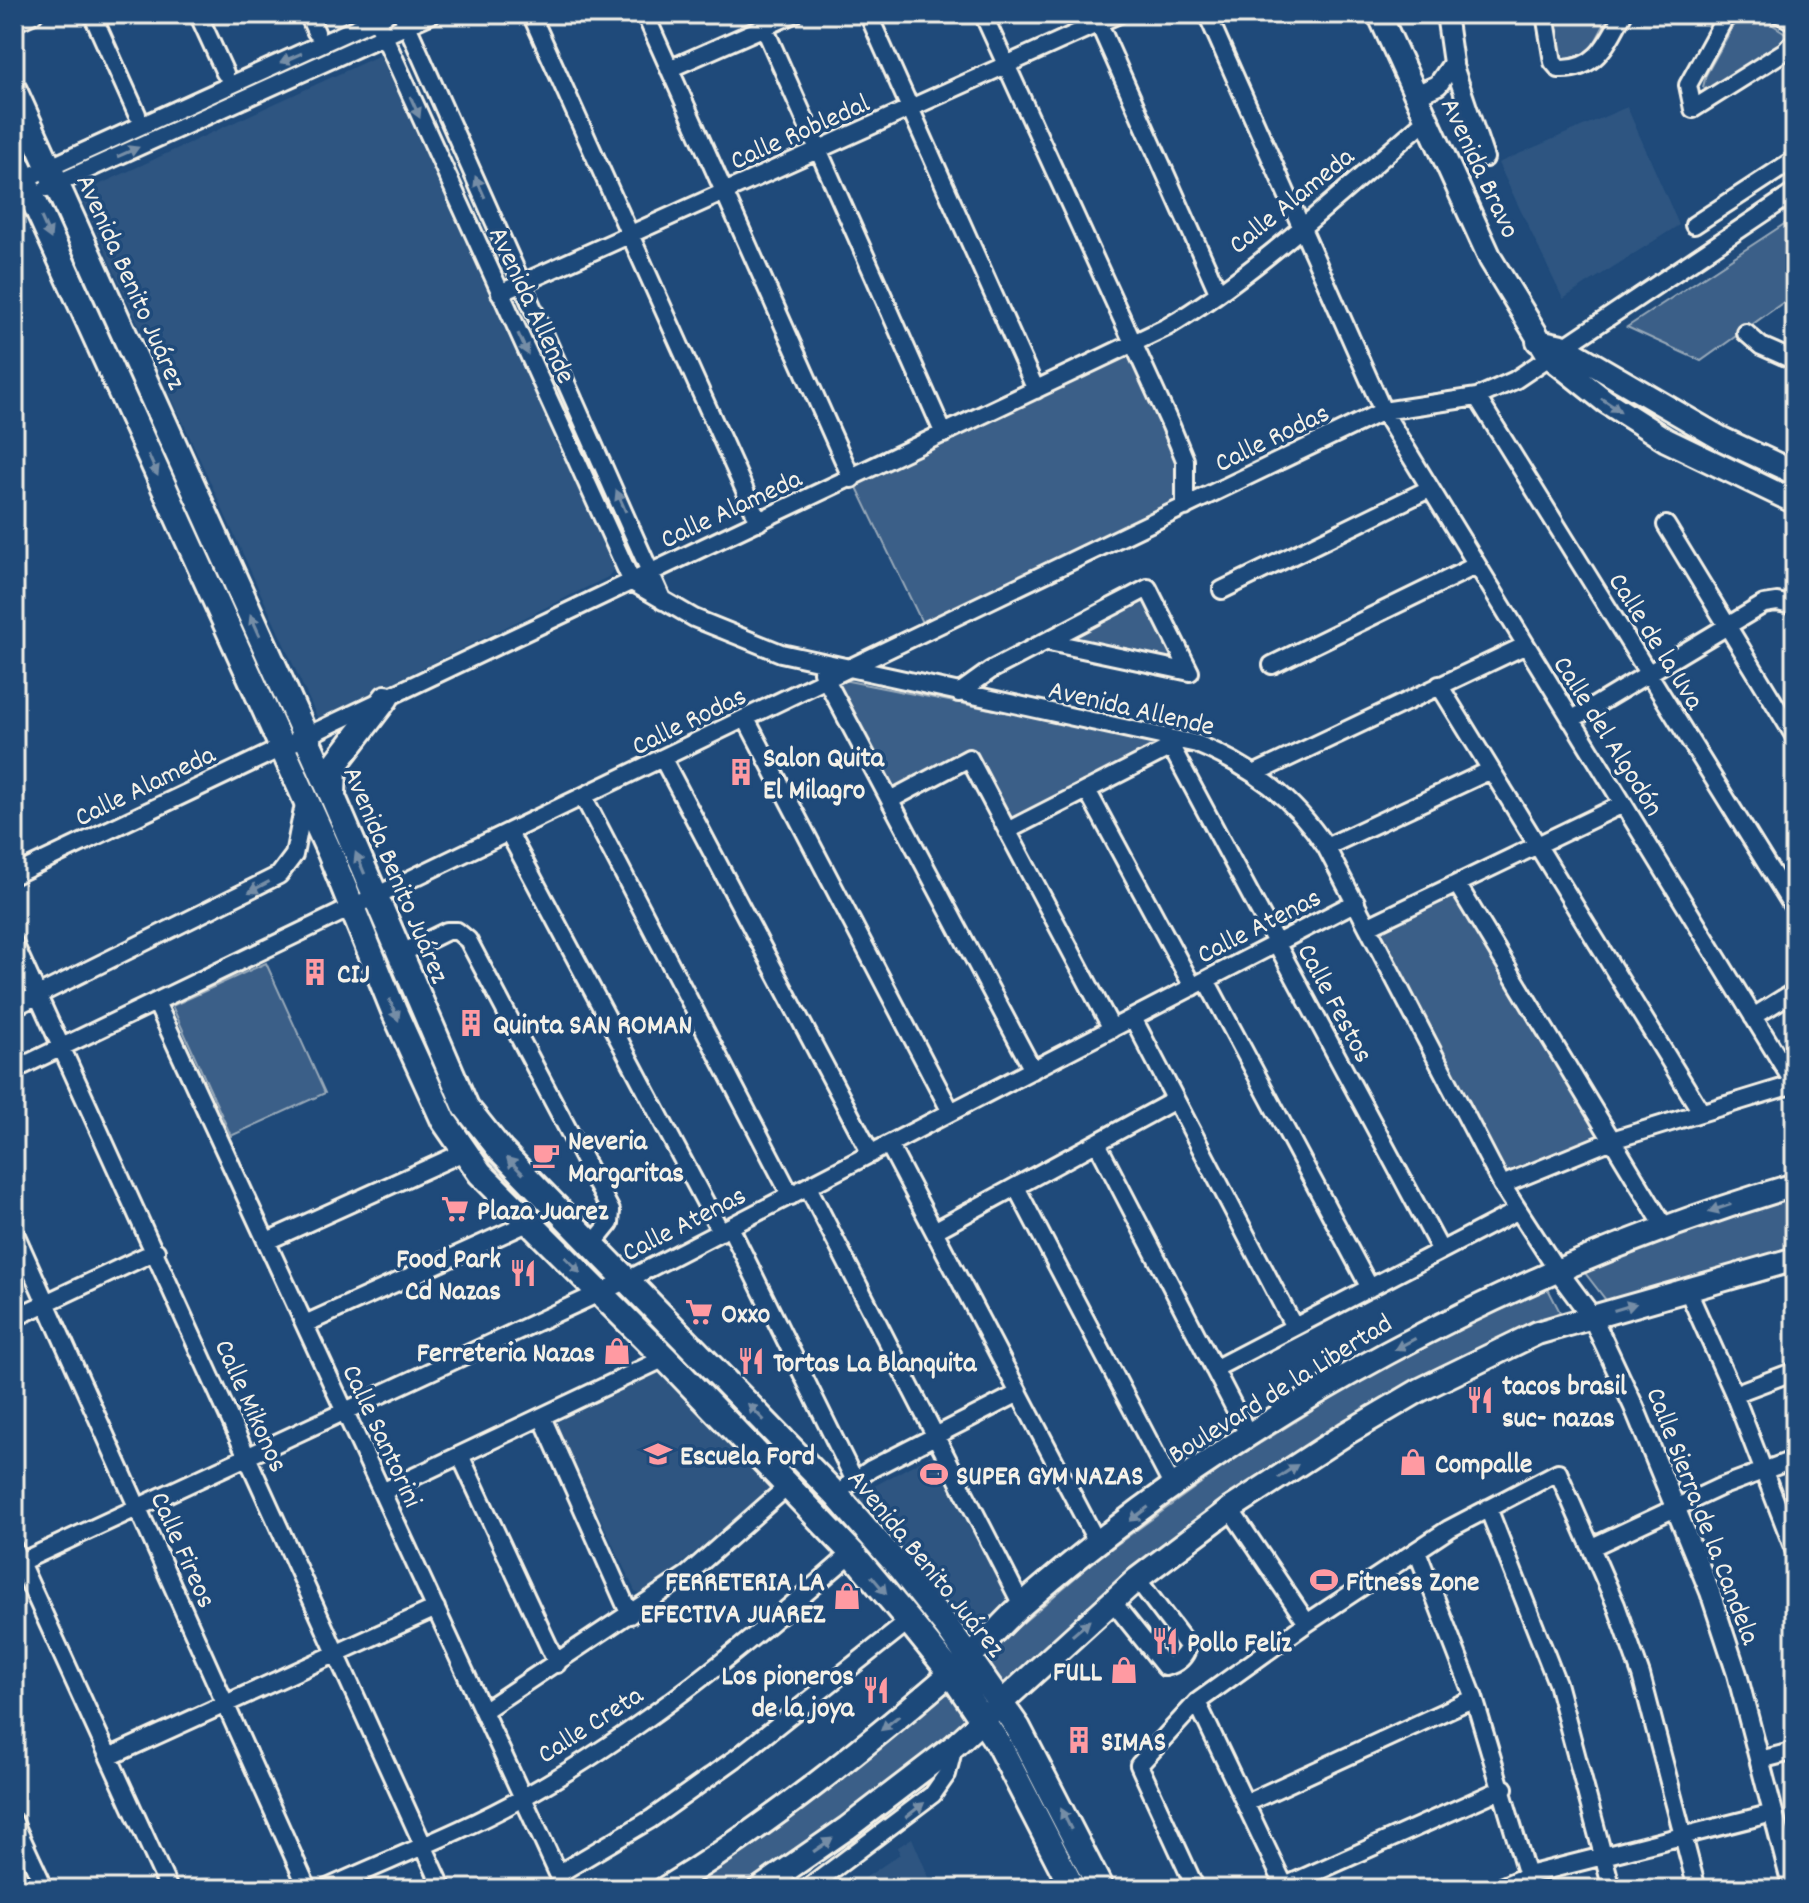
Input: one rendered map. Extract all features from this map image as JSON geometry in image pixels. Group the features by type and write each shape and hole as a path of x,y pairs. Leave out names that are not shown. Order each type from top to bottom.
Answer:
{"main road":[{"name":"Avenida Bravo","path":"1379,14 1491,260 1550,348 1605,401 1709,463 1795,502"},
{"name":"Avenida Benito Juárez","path":"14,90 333,797 473,1119 627,1280 846,1488 948,1628 960,1666 983,1719 1018,1777 1073,1889"},
{"name":"Avenida Benito Juárez","path":"23,178 305,799 429,1091 464,1152 852,1553 909,1621 1001,1701 1042,1769 1101,1889"},
{"name":"Avenida Bravo","path":"1550,348 1722,439 1795,473"},
{"path":"1709,463 1722,439"},
{"path":"333,797 334,766 386,698"},
{"name":"Boulevard de la Libertad","path":"664,1889 802,1796 960,1666 1022,1605 1173,1487 1249,1436 1394,1349 1557,1270 1664,1226 1795,1185"},
{"path":"759,1889 847,1828 954,1746 1137,1579 1230,1509 1420,1390 1517,1340 1795,1259"}],"street":[{"path":"14,23 34,14"},
{"path":"92,14 137,114"},
{"path":"198,14 225,73"},
{"path":"308,14 316,32"},
{"path":"23,178 53,176 383,36 405,20 432,14"},
{"path":"531,14 759,522"},
{"path":"645,14 852,479"},
{"path":"669,69 794,14"},
{"path":"868,14 1036,390"},
{"path":"983,14 1185,460 1185,507"},
{"name":"Calle Robledal","path":"500,293 1006,65 1097,19 1119,14"},
{"name":"Calle del Algodón","path":"1207,14 1383,411 1795,1085"},
{"path":"1446,14 1453,63 1485,158"},
{"path":"1545,14 1553,62 1559,69 1568,69 1597,58 1623,14"},
{"path":"1727,14 1688,85 1693,109 1785,51 1795,41"},
{"path":"1779,14 1795,22"},
{"path":"53,176 379,16"},
{"name":"Avenida Allende","path":"379,16 383,36 632,582 735,637 817,663 852,668 1169,742 1197,744 1256,773 1293,804 1326,847 1502,1185 1557,1270"},
{"path":"1097,19 1218,292"},
{"name":"Avenida Allende","path":"405,20 653,572 663,601"},
{"path":"764,27 944,434"},
{"path":"1416,95 1438,85 1453,63"},
{"name":"Calle Alameda","path":"14,875 852,479 1194,311 1301,226 1427,119"},
{"path":"1694,225 1795,159"},
{"name":"Calle Rodas","path":"14,1070 1383,411 1477,397 1515,380 1550,348 1795,192"},
{"path":"1746,333 1761,346 1790,355"},
{"name":"Calle de la Uva","path":"1477,397 1795,910"},
{"path":"1222,590 1429,489"},
{"path":"1666,525 1795,737"},
{"path":"1272,665 1475,566"},
{"path":"959,693 991,670 1148,588 1190,672 1049,642"},
{"path":"1571,720 1764,604 1777,602 1795,606"},
{"path":"1256,773 1524,646"},
{"path":"817,663 1033,1070"},
{"path":"1439,685 1700,1110"},
{"path":"746,719 951,1112"},
{"path":"1007,831 1087,790 1169,742"},
{"name":"Calle Festos","path":"1169,742 1440,1249"},
{"path":"890,800 969,758 1112,1029"},
{"path":"663,759 871,1154"},
{"path":"1326,847 1491,770"},
{"path":"1087,790 1370,1288"},
{"path":"584,798 791,1196"},
{"path":"14,1007 279,875 294,855 305,799"},
{"path":"1369,926 1623,804"},
{"path":"509,833 726,1230 846,1488 1019,1393"},
{"path":"1457,884 1664,1226"},
{"name":"Calle Atenas","path":"16,1559 137,1508 627,1280 1356,902"},
{"path":"400,954 447,931 457,931 468,940 611,1211 610,1223 593,1244"},
{"name":"Calle Mikonos","path":"14,943 443,1889"},
{"path":"1753,1017 1795,991"},
{"name":"Calle Santorini","path":"156,1002 562,1882"},
{"path":"1133,1018 1294,1327"},
{"path":"1502,1185 1612,1140 1700,1110 1795,1085"},
{"path":"934,1231 1175,1100"},
{"path":"1097,1143 1249,1436"},
{"path":"889,1145 1098,1544"},
{"path":"267,1241 464,1152"},
{"path":"808,1187 1022,1605"},
{"path":"1016,1187 1173,1487"},
{"path":"1214,1369 1517,1211"},
{"path":"305,1324 530,1222"},
{"name":"Calle Fireos","path":"14,1231 308,1889"},
{"path":"14,1318 156,1251"},
{"name":"Calle Sierra de la Candela","path":"1557,1270 1592,1317 1676,1506 1710,1592 1760,1760 1793,1889"},
{"path":"1687,1289 1734,1394 1795,1552"},
{"path":"382,1492 665,1358"},
{"path":"1734,1394 1795,1371"},
{"path":"542,1417 630,1615"},
{"path":"460,1455 557,1664"},
{"path":"1592,1547 1676,1506 1795,1459"},
{"path":"1196,1889 1139,1765 1197,1702 1307,1623 1488,1508 1558,1472 1592,1547 1641,1675 1697,1889"},
{"path":"483,1711 687,1575 788,1486"},
{"path":"1488,1508 1557,1683 1612,1889"},
{"path":"1230,1509 1307,1623"},
{"path":"1417,1551 1474,1698 1504,1788 1530,1882"},
{"name":"Calle Creta","path":"325,1889 523,1798 703,1679 852,1553"},
{"path":"16,1559 169,1889"},
{"path":"1112,1601 1165,1667 1174,1665 1186,1655 1188,1646 1137,1579"},
{"path":"109,1757 436,1608"},
{"path":"562,1882 723,1767 909,1621"},
{"path":"1246,1803 1474,1698"},
{"path":"1197,1702 1285,1888 1504,1788"},
{"path":"807,1889 933,1794 947,1774 954,1746"},
{"path":"1760,1760 1795,1751"},
{"path":"1496,1889 1530,1882 1603,1855 1773,1813"},
{"path":"14,1822 45,1889"}],"shaded area":[{"path":"1552,14 1610,14 1587,57 1568,64 1561,58"},
{"path":"1740,14 1756,14 1790,36 1711,92 1703,87 1706,75"},
{"path":"380,55 614,569 608,577 318,719 79,194"},
{"path":"1627,107 1679,225 1563,299 1498,163"},
{"path":"1795,217 1795,294 1701,361 1627,327"},
{"path":"1130,346 1182,460 1184,505 926,631 853,479"},
{"path":"1147,590 1188,670 1052,642"},
{"path":"843,680 1161,743 1006,834 962,756 889,793 831,682"},
{"path":"1454,889 1606,1138 1508,1176 1376,928"},
{"path":"266,963 325,1093 231,1136 172,1006"},
{"path":"1795,1197 1795,1252 1609,1304 1582,1269 1706,1223"},
{"path":"1545,1283 1560,1312 1460,1359 1152,1555 1002,1686 982,1658 1097,1559 1230,1462 1444,1329"},
{"name":"Escuela Ford","path":"663,1368 776,1485 643,1596 635,1591 555,1423"},
{"path":"940,1450 1013,1598 975,1636 856,1496"},
{"path":"948,1687 968,1718 866,1802 748,1889 678,1889"},
{"path":"912,1838 934,1889 849,1889 900,1854 898,1847"}],"place":[{"name":"Salon Quita El Milagro","path":"741,772"},
{"name":"CIJ","path":"315,972"},
{"name":"Quinta SAN ROMAN","path":"471,1023"},
{"name":"Neveria Margaritas","path":"546,1155"},
{"name":"Plaza Juarez","path":"455,1209"},
{"name":"Food Park Cd Nazas","path":"523,1273"},
{"name":"Oxxo","path":"699,1312"},
{"name":"Ferreteria Nazas","path":"617,1351"},
{"name":"Tortas La Blanquita","path":"751,1361"},
{"name":"tacos brasil suc- nazas","path":"1480,1400"},
{"name":"Escuela Ford","path":"658,1454"},
{"name":"Compalle","path":"1413,1462"},
{"name":"SUPER GYM NAZAS","path":"934,1474"},
{"name":"Fitness Zone","path":"1324,1580"},
{"name":"FERRETERIA LA EFECTIVA JUAREZ","path":"847,1596"},
{"name":"Pollo Feliz","path":"1165,1641"},
{"name":"FULL","path":"1124,1670"},
{"name":"Los pioneros de la joya","path":"876,1690"},
{"name":"SIMAS","path":"1079,1740"}]}
